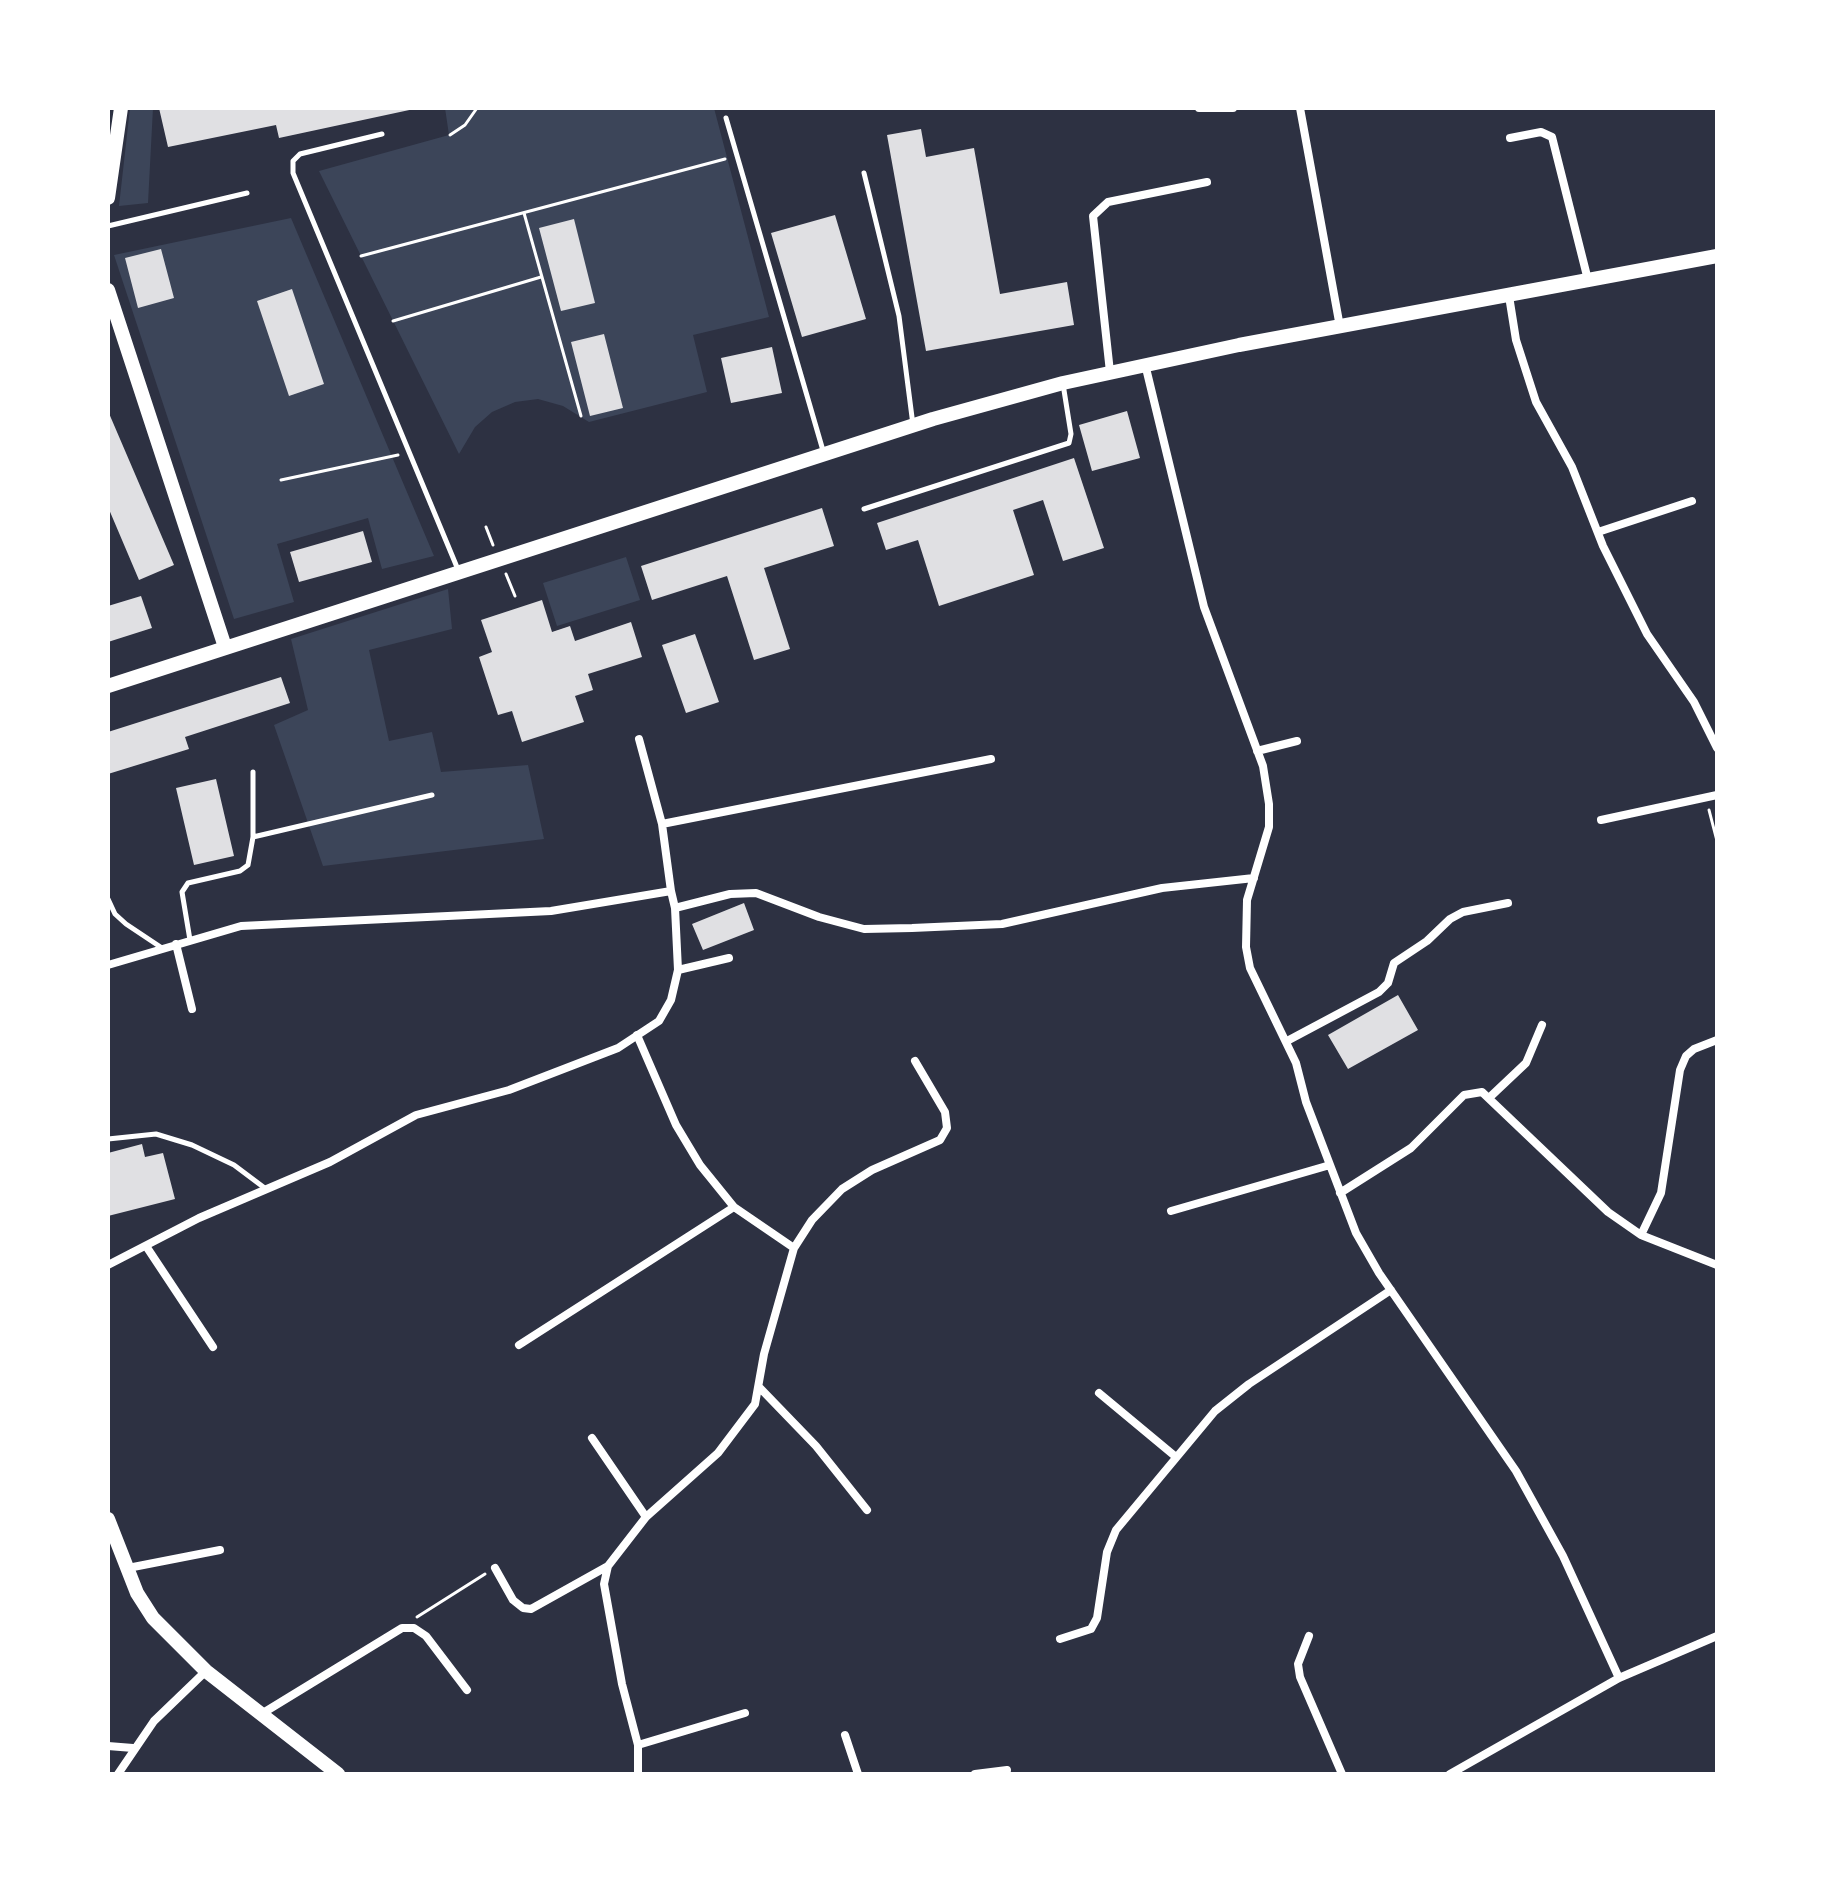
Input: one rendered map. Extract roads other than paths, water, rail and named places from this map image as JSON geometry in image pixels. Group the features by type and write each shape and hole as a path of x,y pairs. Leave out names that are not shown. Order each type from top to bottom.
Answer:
{"main road":[{"path":"108,198 121,108"},
{"path":"108,686 824,454 1063,383 1145,364 1717,256"},
{"path":"108,290 225,647"},
{"path":"108,1519 137,1593 153,1618 206,1671 338,1774"}],"street":[{"path":"1199,108 1233,108"},
{"path":"1300,108 1340,327"},
{"path":"1510,138 1541,132 1552,137 1588,281"},
{"path":"1110,372 1093,216 1108,202 1207,182"},
{"path":"1509,296 1516,340 1536,402 1572,467 1598,532 1647,634 1694,702 1717,748"},
{"path":"1145,364 1204,607 1257,751 1269,804 1269,827 1247,900 1246,947 1250,968 1287,1041 1356,1233 1391,1290 1516,1471 1563,1556 1619,1678"},
{"path":"1598,532 1692,501"},
{"path":"108,1265 330,1162 416,1115 570,1068 659,1021 671,1000 678,970 675,908 662,824 639,739"},
{"path":"1257,751 1297,741"},
{"path":"662,824 991,759"},
{"path":"1601,820 1717,795"},
{"path":"675,908 730,894 756,893 819,917 864,929 1002,924 1162,888 1254,878"},
{"path":"108,965 241,926 270,922 551,911 671,891"},
{"path":"1287,1041 1379,992 1388,983 1394,963 1427,941 1450,919 1463,912 1508,903"},
{"path":"176,944 192,1009"},
{"path":"678,970 729,958"},
{"path":"1490,1097 1526,1063 1542,1025"},
{"path":"637,1035 676,1125 700,1165 734,1207 794,1248"},
{"path":"1641,1235 1661,1193 1680,1070 1686,1056 1717,1040"},
{"path":"495,1568 513,1600 523,1608 531,1609 608,1566 646,1517 718,1453 755,1404 764,1354 794,1248 812,1220 842,1189 872,1170 940,1140 947,1128 945,1112 915,1061"},
{"path":"1340,1193 1411,1148 1464,1095 1473,1090 1490,1097 1608,1212 1641,1235 1717,1265"},
{"path":"1171,1211 1330,1165"},
{"path":"519,1345 734,1207"},
{"path":"146,1246 213,1347"},
{"path":"1060,1639 1091,1629 1097,1618 1107,1552 1116,1530 1215,1411 1249,1384 1391,1290"},
{"path":"760,1388 816,1446 867,1510"},
{"path":"1099,1393 1176,1457"},
{"path":"592,1438 646,1517"},
{"path":"128,1568 220,1550"},
{"path":"608,1566 604,1584 638,1745 638,1774"},
{"path":"263,1713 402,1628 414,1628 426,1636 467,1690"},
{"path":"1309,1636 1298,1664 1300,1677 1342,1774"},
{"path":"1450,1774 1619,1678 1717,1636"},
{"path":"118,1774 154,1721 206,1671"},
{"path":"638,1745 745,1713"},
{"path":"845,1735 858,1774"},
{"path":"108,1746 133,1748"},
{"path":"975,1774 1007,1770"}],"lane":[{"path":"726,118 824,454"},
{"path":"382,134 300,154 293,161 293,173 460,573"},
{"path":"864,173 899,316 913,426"},
{"path":"108,226 247,193"},
{"path":"864,509 1069,443 1071,434 1063,383"},
{"path":"190,941 182,892 188,883 240,871 248,865 253,837 253,772"},
{"path":"253,837 432,795"},
{"path":"108,899 115,914 126,924 162,948"},
{"path":"108,1139 156,1134 192,1145 234,1165 267,1189"}]}
